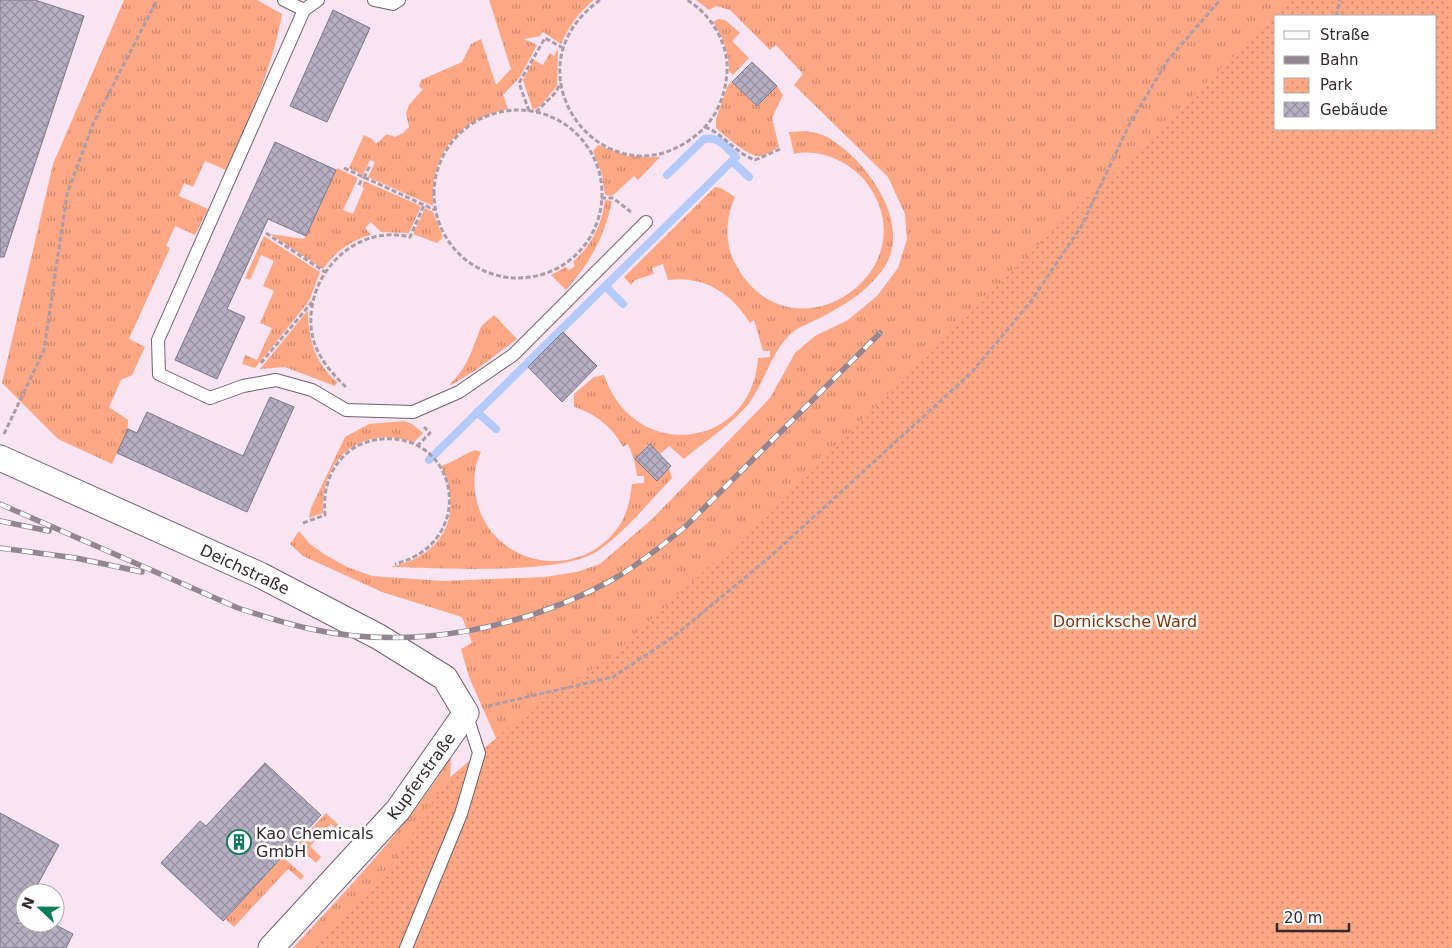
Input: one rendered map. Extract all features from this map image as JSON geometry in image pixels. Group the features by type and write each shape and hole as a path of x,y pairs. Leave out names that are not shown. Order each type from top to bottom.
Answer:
{"street":[{"name":"Deichstraße","path":"0,458 260,575 379,637 445,678 466,713"},
{"name":"Kupferstraße","path":"271,948 398,810 466,713"}],"lane":[{"path":"284,0 304,10"},
{"path":"318,0 304,10 158,340 159,374 210,398 250,384 276,380 312,390 346,410 413,412 459,392 513,355 646,222"},
{"path":"374,0 393,4 398,0"},
{"path":"406,948 461,814 479,754 466,713"}],"path":[{"path":"0,442 44,350 67,194 94,124 157,0"},
{"path":"600,0 585,11 575,24 563,48 560,76 564,100 575,121 592,138 613,150 636,155 660,154 683,146 705,127 717,112 725,90 727,66 722,42 712,22 695,4 687,0"},
{"path":"466,713 613,677 673,637 771,556 971,373 1030,304 1081,227 1130,123 1168,60 1220,0"},
{"path":"1336,15 1340,0"},
{"path":"529,111 519,82 545,38 563,48"},
{"path":"535,113 555,93 561,84"},
{"path":"509,111 529,111 548,116 565,124 580,137 591,152 598,170 601,198 595,228 586,244 572,258 556,269 538,276 519,278 499,276 481,270 465,260 452,246 442,229 436,211 434,191 438,171 445,153 457,137 472,124 490,115 509,111"},
{"path":"705,127 720,135 746,156 755,160 780,149"},
{"path":"359,185 370,165"},
{"path":"344,168 436,211"},
{"path":"601,198 613,198 646,222"},
{"path":"346,387 328,370 317,350 311,326 312,302 320,279 334,259 354,245 376,236 400,234 410,236 424,204"},
{"path":"266,233 325,272"},
{"path":"250,384 257,368 312,302"},
{"path":"303,523 325,515 325,494 331,473 344,456 362,444 375,439 390,438 417,446 429,454 439,465 449,491 450,506 442,533 433,545 422,554 395,564"}],"green space":[{"path":"124,0 257,0 282,14 266,75 226,170 205,161 193,187 184,183 179,196 208,209 195,235 175,226 166,246 170,248 129,339 145,347 132,375 121,380 109,407 128,420 128,429 112,464 58,439 2,383 53,164"},
{"path":"489,0 594,0 575,20 561,44 543,32 540,36 524,39 537,45 520,77 503,95 508,109 474,121 450,142 436,170 433,187 433,206 368,177 375,162 370,160 363,175 349,168 364,135 372,139 376,144 387,134 395,137 409,127 406,113 409,105 423,89 419,87 421,80 462,62 471,44 481,39 496,85 511,69"},
{"name":"Dornicksche Ward","path":"696,0 1452,0 1452,676 506,761 469,677 461,649 472,643 462,617 382,592 303,556 290,544 299,531 310,544 324,554 347,567 372,576 443,581 544,577 577,572 600,564 651,520 770,398 795,353 815,336 848,320 877,296 898,268 907,239 905,214 888,177 794,85 803,74 776,45 770,50 730,10 716,6 709,10"},
{"name":"Dornicksche Ward","path":"1292,0 1452,0 1452,948 311,948 393,863 447,780 543,698 606,661 771,510 1065,219 1274,17 1274,130 1437,130 1437,15 1276,15"},
{"path":"719,19 725,20 740,33 732,41 749,58 733,75 729,71 725,45 713,22"},
{"path":"558,49 557,86 540,106 533,110 523,80 534,60 543,65 550,53 554,56"},
{"path":"732,82 757,106 777,86 783,95 772,118 779,147 765,155 756,156 737,145 716,128 716,119 728,85"},
{"path":"807,131 827,137 844,149 872,179 883,197 890,216 893,235 890,254 875,280 844,304 794,331 786,338 750,402 727,425 684,459 669,446 660,454 649,444 635,459 657,480 669,468 672,478 628,525 599,550 582,558 558,564 530,567 467,569 390,567 409,562 436,543 444,531 449,517 448,484 441,466 475,450 481,452 475,474 476,497 484,520 497,538 515,551 535,559 557,561 579,557 599,547 620,525 627,508 632,484 644,483 644,476 637,476 634,459 628,444 623,447 603,422 589,413 574,407 574,394 594,377 604,375 619,404 640,423 664,433 690,434 715,427 736,412 751,389 758,358 770,357 770,351 763,351 754,320 750,323 735,303 705,283 681,279 668,280 663,264 652,268 654,274 635,280 631,285 624,277 715,187 721,188 735,197 729,214 727,232 730,250 737,267 761,295 790,307 820,306 848,294 869,273 882,246 882,215 866,182 852,168 824,155 814,153 794,154 789,132"},
{"path":"598,145 628,156 660,157 638,180 634,176 612,196 605,195 602,175 593,151"},
{"path":"337,168 358,178 343,210 353,214 364,188 362,187 364,181 421,206 409,233 381,232 371,222 365,228 371,235 357,240 344,248 323,269 270,234 304,239"},
{"path":"605,200 612,201 601,237 582,270 566,290 551,275 566,267 569,270 575,266 573,262 595,234 604,209"},
{"path":"425,208 433,212 443,237 437,243 413,234"},
{"path":"264,236 320,272 309,301 255,368 242,364 245,355 257,360 272,328 260,323 274,291 263,286 274,261 261,255 250,280 245,278"},
{"path":"308,310 309,331 314,350 323,367 337,382 335,386 285,367 260,369"},
{"path":"494,315 517,339 476,370 451,385 468,359 481,327"},
{"path":"404,421 412,424 423,433 414,442 394,438 377,438 361,442 347,450 336,462 328,477 324,494 323,513 309,518 311,508 345,437 369,424"},
{"path":"451,757 449,797 394,948 293,948 396,833 416,808"},
{"path":"326,813 347,833 344,836 331,824 310,846 321,857 316,863 296,845"},
{"path":"283,857 304,876 301,880 288,869 234,927 225,919"}],"building":[{"path":"0,0 35,0 84,16 4,257 0,257"},
{"path":"333,10 370,28 327,122 290,106"},
{"path":"752,62 777,86 757,106 732,82"},
{"path":"275,142 336,170 306,236 268,219 227,309 245,317 217,379 175,360"},
{"path":"563,332 597,366 562,402 528,367"},
{"path":"270,397 294,407 247,512 117,453 128,429 137,433 147,412 243,456"},
{"path":"650,444 671,466 657,481 635,459"},
{"name":"Kao Chemicals GmbH","path":"265,763 321,815 223,921 161,863 200,821 206,826"},
{"path":"0,813 59,845 38,883 15,883 15,933 65,933 65,930 73,934 66,948 0,948"}],"waterway":[{"path":"429,460 736,157 718,141 704,139 667,175"},
{"path":"732,161 749,177"},
{"path":"605,286 623,304"},
{"path":"477,412 496,429"}],"railway":[{"path":"0,504 238,608 283,622 349,635 388,638 466,631 504,623 578,597 612,580 641,561 686,526 880,333"},
{"path":"0,521 49,531"},
{"path":"0,548 76,558 142,572"}],"place":[{"name":"Kao Chemicals GmbH","path":"239,842"}]}
